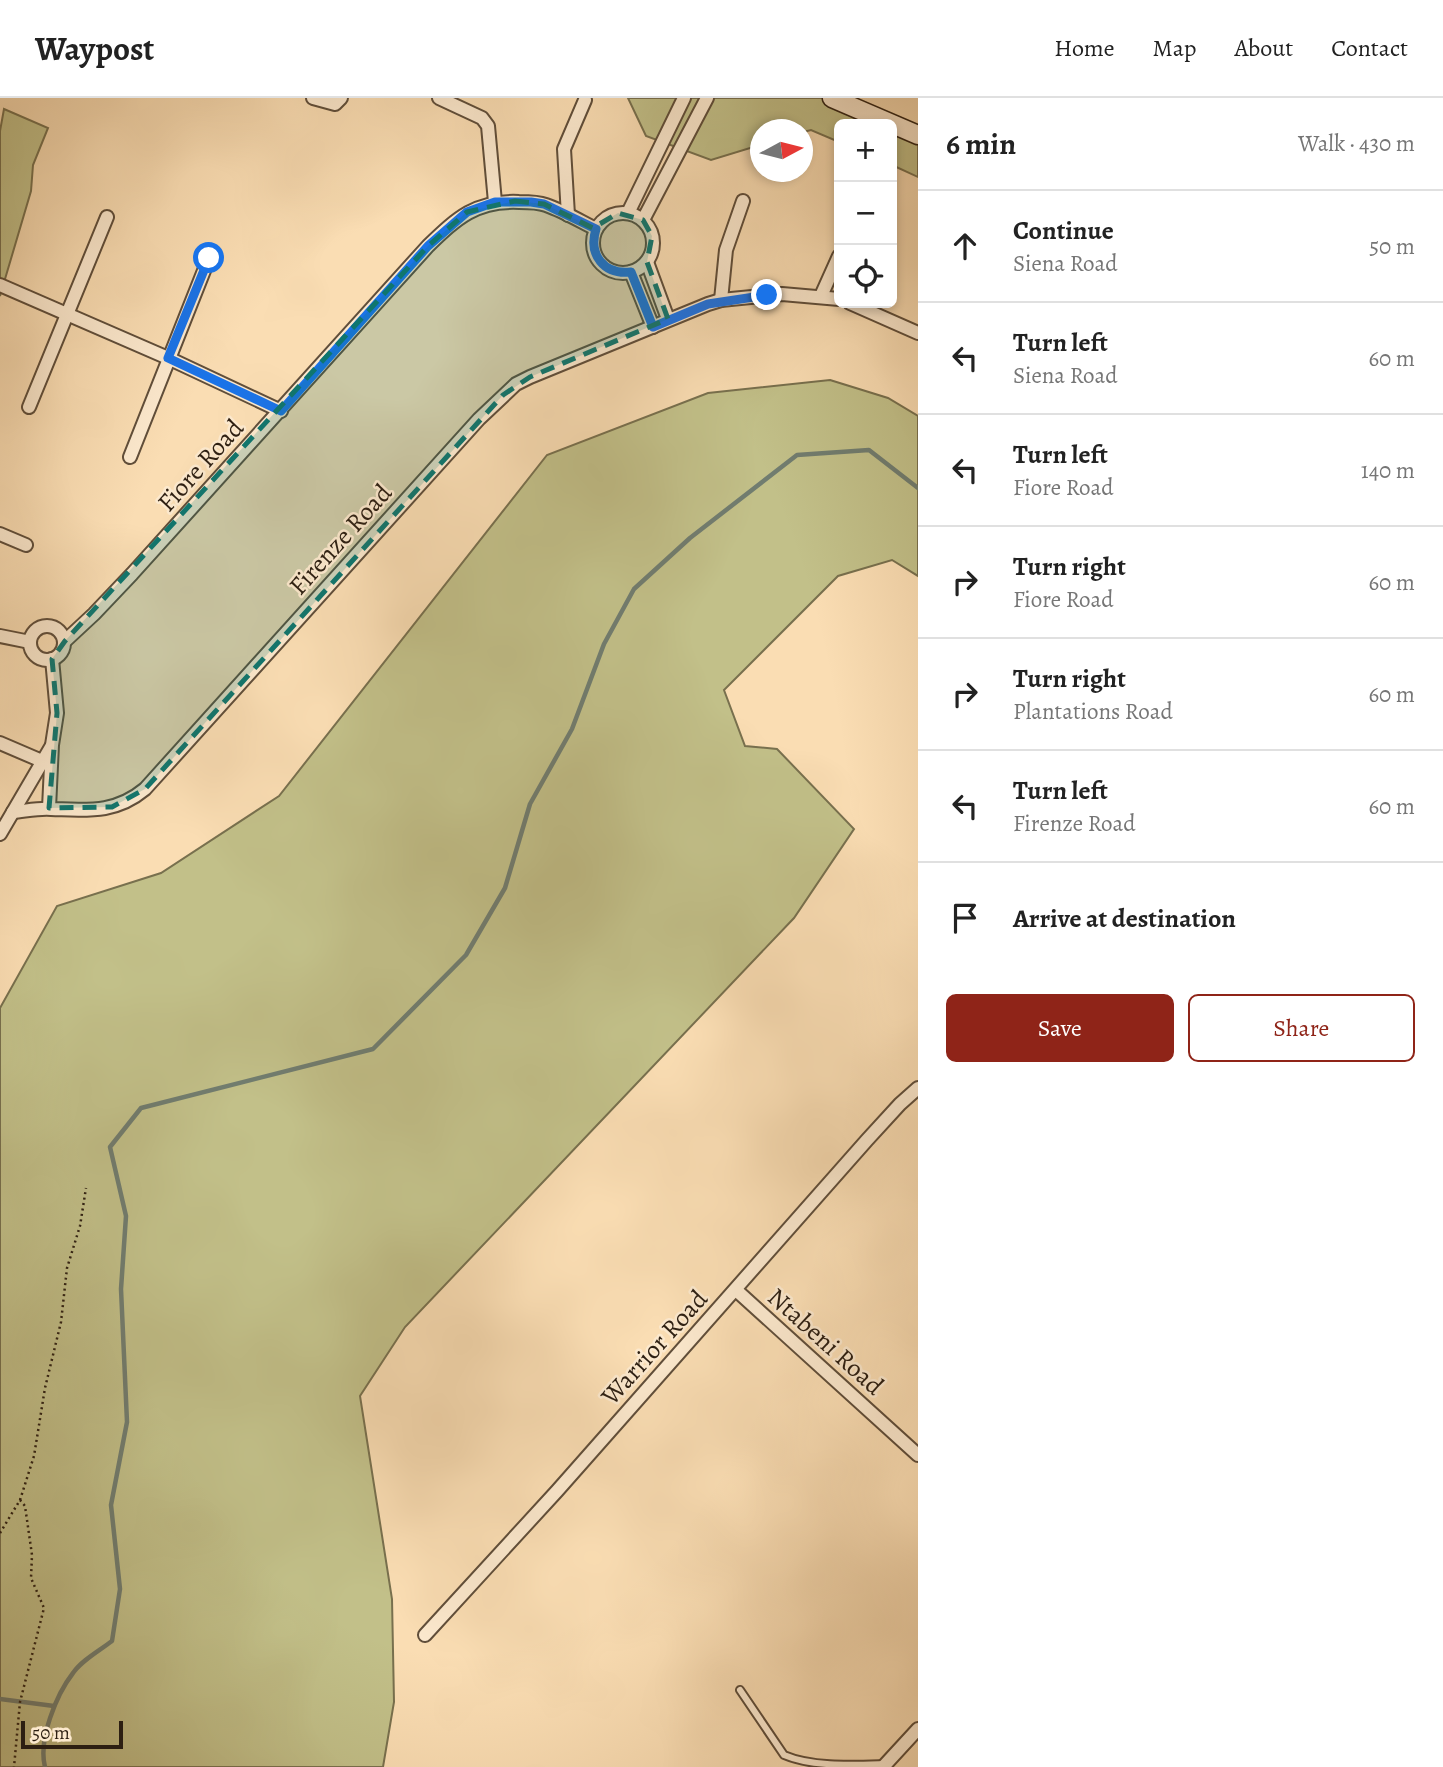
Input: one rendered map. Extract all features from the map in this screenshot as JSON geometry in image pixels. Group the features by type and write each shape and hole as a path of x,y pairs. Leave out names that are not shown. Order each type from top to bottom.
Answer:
{"street":[{"path":"313,98 335,104 341,98"},
{"path":"439,98 482,118 488,126 495,202"},
{"path":"628,213 684,98"},
{"path":"643,220 707,98"},
{"path":"832,98 918,135"},
{"path":"568,215 564,149 585,100"},
{"path":"721,300 726,250 743,201"},
{"name":"Fiore Road","path":"52,659 63,650 65,641 94,614 281,411 428,246 467,212 495,202 544,204 596,229"},
{"path":"628,213 643,220 649,227 653,245 646,261 631,272 612,271 597,258 593,238 596,229 609,216 628,213"},
{"path":"29,407 107,217"},
{"path":"130,457 209,258"},
{"path":"646,261 668,319"},
{"path":"821,296 834,267"},
{"path":"631,272 653,327"},
{"path":"0,285 168,358 281,411"},
{"name":"Firenze Road","path":"13,812 49,808 92,810 112,807 135,798 496,401 516,384 668,319 721,300 782,294 834,298"},
{"path":"862,308 918,332"},
{"path":"0,534 26,545"},
{"path":"49,808 47,763 58,703 52,659 37,656 30,642 32,634 43,626 57,628 65,641"},
{"path":"0,636 30,642"},
{"path":"0,743 47,763"},
{"path":"0,834 47,763"},
{"name":"Warrior Road","path":"425,1636 875,1131 918,1088"},
{"name":"Ntabeni Road","path":"736,1290 918,1455"},
{"path":"885,1765 918,1728"}],"lane":[{"path":"740,1690 790,1760 812,1766 885,1765"}],"path":[{"path":"0,1533 20,1500 34,1456 45,1388 61,1322 67,1268 80,1226 86,1188"},
{"path":"14,1767 20,1702 44,1608 31,1578 32,1555 26,1506 20,1500"}],"highlighted area":[{"path":"515,201 544,204 593,228 618,213 643,220 652,236 647,262 668,319 530,377 503,395 145,789 112,807 49,808 57,713 52,659 65,641 428,246 467,212"}],"shaded area":[{"path":"628,98 832,98 881,119 834,119 834,140 813,131 813,119 750,119 750,148 711,160 646,136"},
{"path":"4,109 48,128 33,165 31,191 0,296 0,131"},
{"path":"897,126 918,135 918,177 897,167"},
{"path":"830,380 888,398 918,416 918,576 892,560 838,576 724,690 745,746 777,749 854,829 794,918 405,1327 360,1396 392,1599 394,1702 383,1767 0,1767 0,1008 57,906 161,873 279,796 547,455 708,393"}],"waterway":[{"path":"45,1767 43,1756 46,1731 55,1705 77,1668 112,1641 120,1589 111,1505 127,1422 121,1289 126,1216 110,1147 141,1108 373,1049 466,955 505,888 530,804 572,729 604,644 634,589 690,538 797,455 869,450 918,488"},
{"path":"0,1699 54,1706"}],"route":[{"path":"209,258 168,358 281,411 428,246 467,212 483,204 515,201 544,204 596,229 593,248 597,258 612,271 631,272 653,327 690,310 721,300 767,295"}]}
